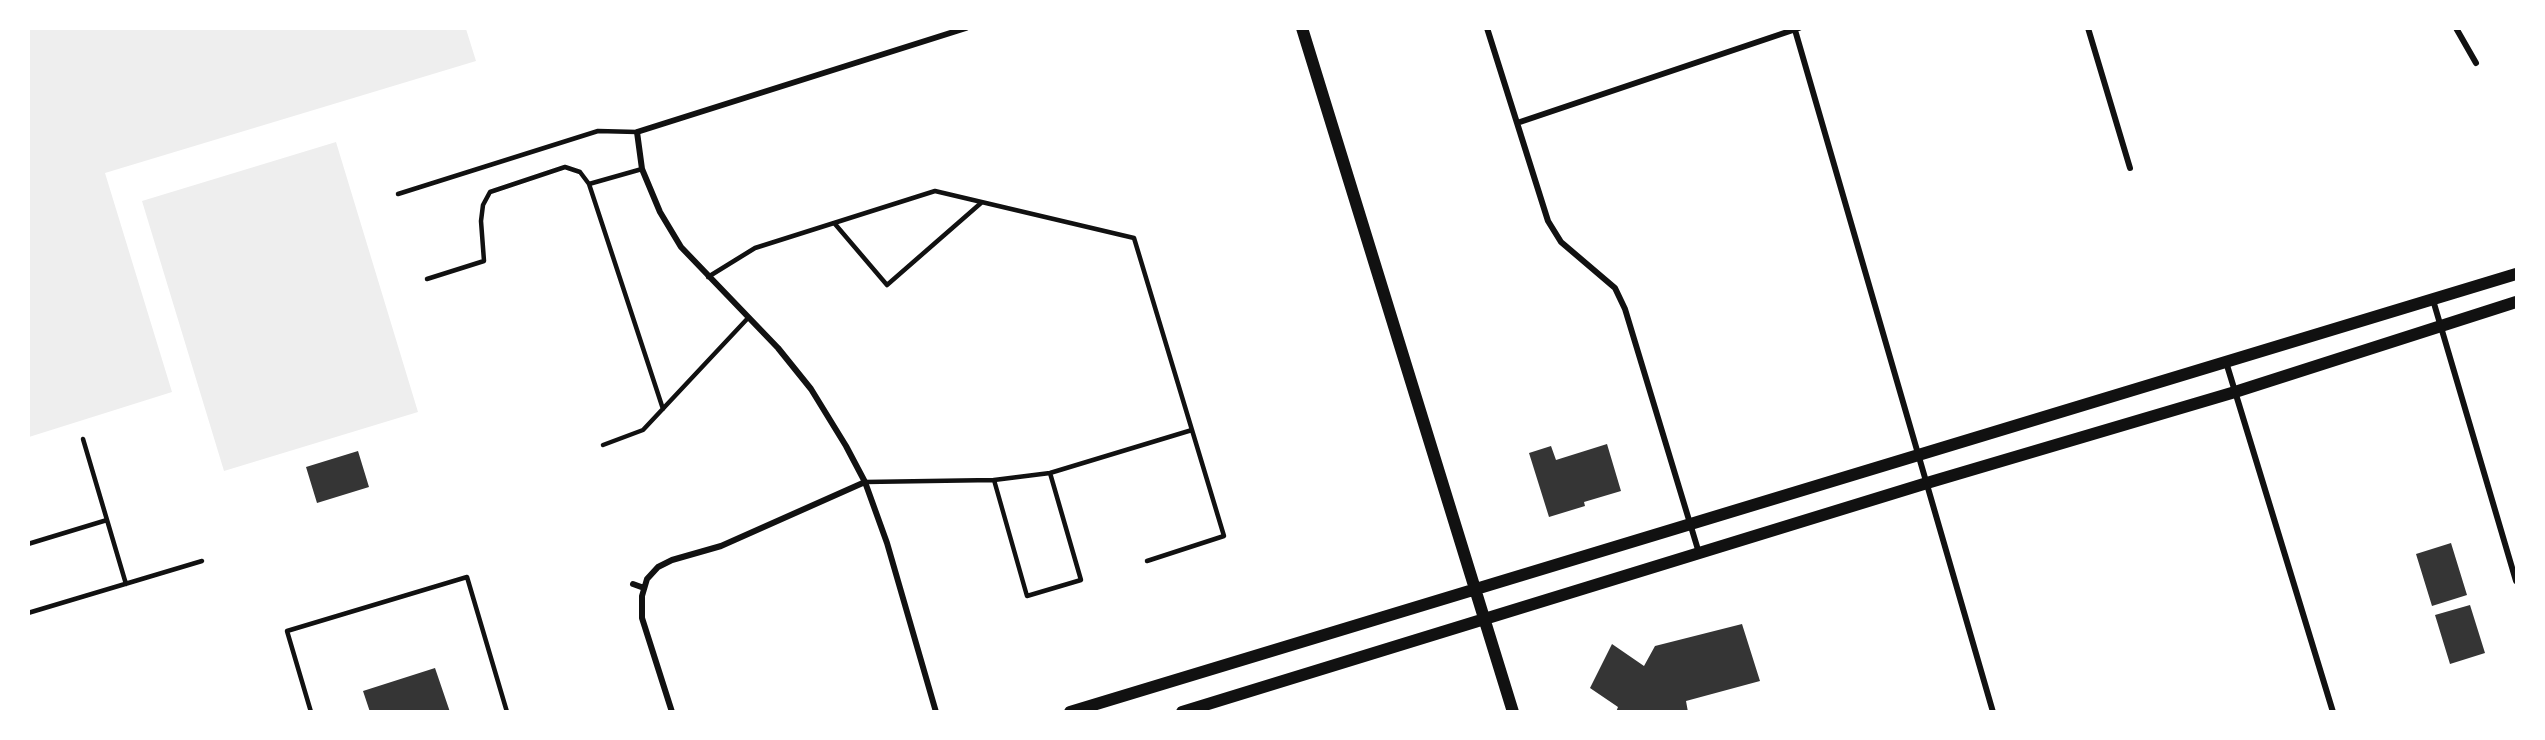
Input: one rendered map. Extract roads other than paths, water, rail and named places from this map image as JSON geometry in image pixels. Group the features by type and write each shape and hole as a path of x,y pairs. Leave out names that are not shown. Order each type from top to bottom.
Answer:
{"main road":[{"path":"1302,28 1513,711"},
{"path":"1070,711 2517,274"},
{"path":"1182,711 1927,483 2235,392 2517,302"}],"street":[{"path":"936,711 886,543 865,482 811,389 778,348 681,247 660,212 642,169 637,132 966,28"},
{"path":"1488,28 1548,221 1561,242 1615,288 1625,309 1699,554"},
{"path":"2088,28 2130,168"},
{"path":"2456,28 2476,63"},
{"path":"1516,123 1797,29 1993,711"},
{"path":"2433,300 2517,580"},
{"path":"2226,362 2333,711"},
{"path":"672,711 642,618 642,596 647,579 658,567 672,560 721,546 865,482"},
{"path":"633,584 644,588"}],"lane":[{"path":"398,194 597,131 637,132"},
{"path":"427,279 484,261 481,221 483,205 490,192 565,167 580,172 590,184 663,409"},
{"path":"590,184 642,169"},
{"path":"708,277 755,248 935,191 1134,238 1224,536 1146,561"},
{"path":"835,224 887,285 981,203"},
{"path":"603,445 643,430 748,318"},
{"path":"865,482 994,480 1050,473 1192,430"},
{"path":"83,439 126,584"},
{"path":"994,480 1027,596 1081,580 1050,473"},
{"path":"28,544 107,520"},
{"path":"28,613 202,561"},
{"path":"311,711 287,630 467,577 507,711"}]}
